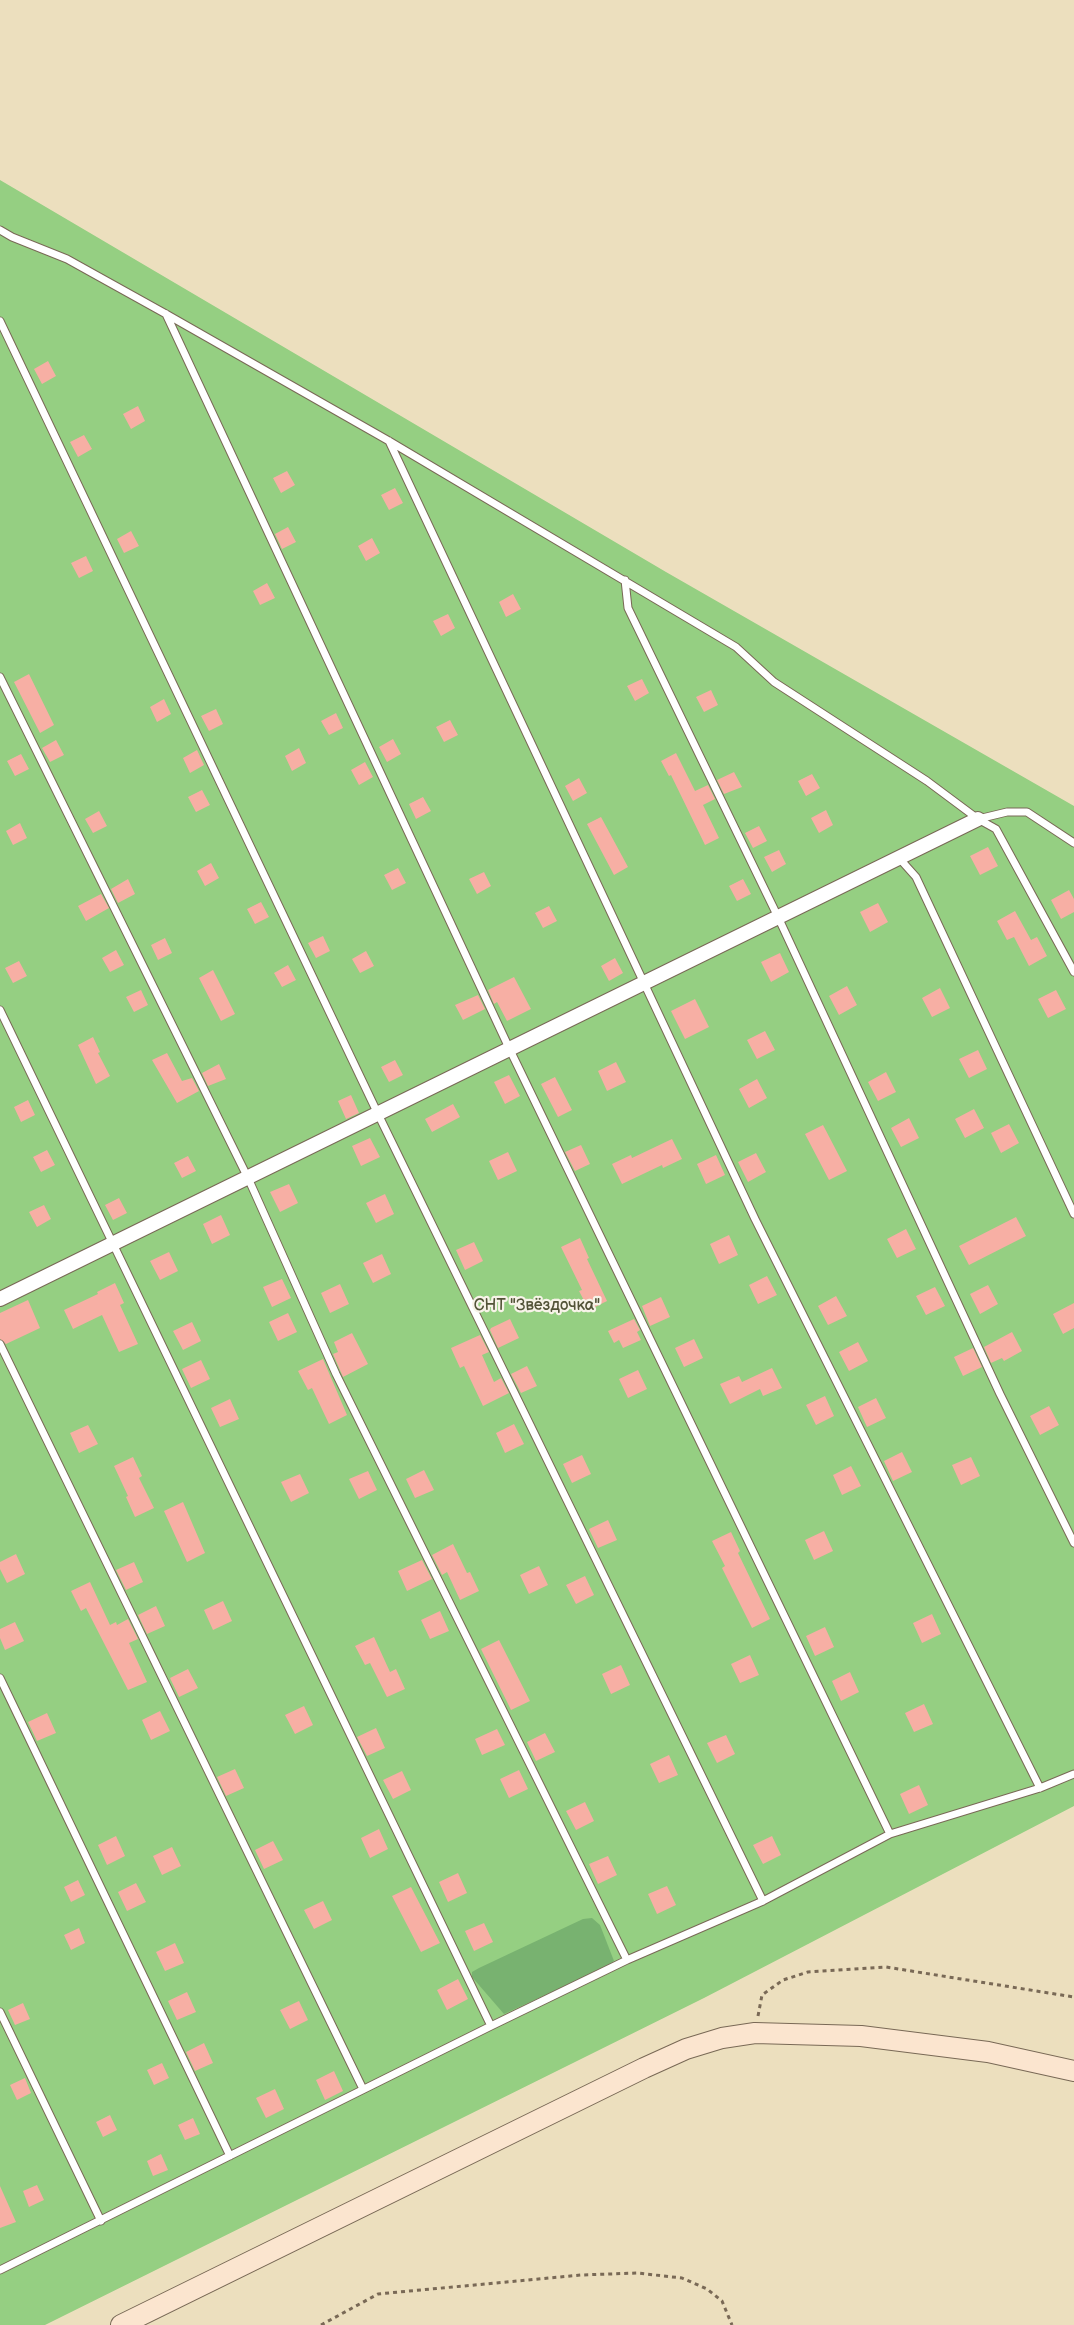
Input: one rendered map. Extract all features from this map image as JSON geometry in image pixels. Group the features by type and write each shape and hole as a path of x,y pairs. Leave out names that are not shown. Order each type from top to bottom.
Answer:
{"street":[{"path":"0,1299 510,1050 978,818"},
{"path":"121,2325 644,2068 722,2038 755,2033 861,2036 988,2052 1074,2071"}],"lane":[{"path":"0,230 12,237 67,259 389,440 736,647 774,682 927,781 996,829 1074,972"},
{"path":"166,314 510,1050 890,1834"},
{"path":"0,321 378,1114 763,1901"},
{"path":"389,440 759,1228 1040,1788"},
{"path":"624,580 628,608 778,917 1000,1394 1074,1543"},
{"path":"0,676 248,1178 336,1374 627,1960"},
{"path":"978,818 1007,812 1027,812 1074,843"},
{"path":"899,857 916,877 1074,1214"},
{"path":"0,1010 491,2026"},
{"path":"0,1344 363,2089"},
{"path":"0,1678 230,2156"},
{"path":"0,2270 627,1960 763,1901 890,1834 1040,1788 1074,1774"},
{"path":"0,2012 101,2221"}],"path":[{"path":"755,2033 762,1995 783,1980 808,1972 886,1968 1074,1997"},
{"path":"321,2325 378,2294 581,2275 637,2273 682,2278 707,2290 722,2302 732,2325"}],"green space":[{"name":"СНТ \"Звёздочка\"","path":"0,180 666,572 1074,806 1074,1806 704,1998 45,2325 0,2325"},
{"path":"592,1918 600,1925 614,1961 606,1967 504,2014 472,1977 472,1972 479,1968 583,1919"}],"building":[{"path":"48,361 56,376 42,384 34,369"},
{"path":"138,406 145,421 131,429 123,414"},
{"path":"84,435 92,449 78,457 70,442"},
{"path":"287,471 295,485 281,493 273,478"},
{"path":"395,488 403,503 389,510 381,495"},
{"path":"288,527 296,542 282,549 275,534"},
{"path":"131,531 139,546 124,553 117,539"},
{"path":"372,538 380,553 366,561 358,546"},
{"path":"86,556 93,571 79,578 71,563"},
{"path":"267,583 275,598 260,605 253,591"},
{"path":"513,594 521,609 506,617 499,602"},
{"path":"448,614 455,628 441,636 433,621"},
{"path":"29,674 54,725 40,733 14,682"},
{"path":"642,679 649,693 635,701 627,686"},
{"path":"711,690 718,705 704,712 696,697"},
{"path":"164,699 171,714 157,722 150,707"},
{"path":"216,709 223,724 209,731 201,716"},
{"path":"336,713 343,728 329,735 321,721"},
{"path":"450,720 458,735 444,742 436,727"},
{"path":"393,739 401,754 387,762 379,747"},
{"path":"56,740 64,755 50,762 42,748"},
{"path":"299,748 306,763 292,771 285,756"},
{"path":"197,750 204,765 190,773 183,758"},
{"path":"676,753 695,791 708,785 715,799 703,805 719,838 705,845 671,775 669,776 661,761"},
{"path":"21,754 29,769 15,776 7,761"},
{"path":"365,762 373,777 359,785 351,770"},
{"path":"734,772 742,787 724,794 717,780"},
{"path":"812,774 820,788 806,796 798,781"},
{"path":"579,778 587,793 573,801 565,786"},
{"path":"202,790 210,805 196,812 188,797"},
{"path":"423,797 431,811 416,819 409,804"},
{"path":"826,810 833,825 819,833 811,818"},
{"path":"99,811 107,826 93,833 85,819"},
{"path":"601,817 628,867 614,875 587,824"},
{"path":"20,823 27,838 13,845 6,831"},
{"path":"759,826 767,841 753,848 745,833"},
{"path":"988,847 998,866 980,875 970,856"},
{"path":"779,850 786,864 772,872 764,857"},
{"path":"211,863 219,878 205,886 197,871"},
{"path":"398,868 406,883 392,890 384,875"},
{"path":"484,872 491,886 477,894 469,879"},
{"path":"128,879 135,894 118,903 111,889"},
{"path":"743,879 751,894 737,901 729,886"},
{"path":"1069,890 1074,899 1074,912 1061,919 1051,900"},
{"path":"101,894 109,908 86,921 78,906"},
{"path":"261,902 269,917 255,924 247,909"},
{"path":"878,903 888,922 870,932 860,912"},
{"path":"549,906 557,921 543,928 535,913"},
{"path":"1015,911 1031,940 1037,937 1047,956 1029,966 1014,937 1007,940 997,921"},
{"path":"323,936 330,951 316,958 308,943"},
{"path":"165,938 172,953 158,960 151,945"},
{"path":"116,950 124,965 110,972 102,958"},
{"path":"366,951 374,966 360,973 352,959"},
{"path":"780,953 789,972 771,982 761,962"},
{"path":"615,958 623,973 609,981 601,966"},
{"path":"19,961 27,976 13,983 5,968"},
{"path":"288,965 296,980 282,987 274,973"},
{"path":"213,970 235,1014 221,1021 199,978"},
{"path":"514,977 531,1009 507,1021 497,1002 494,1004 488,990"},
{"path":"847,986 857,1005 839,1015 829,996"},
{"path":"940,988 950,1008 932,1017 922,998"},
{"path":"141,990 148,1005 134,1012 126,997"},
{"path":"1056,990 1066,1009 1048,1018 1038,999"},
{"path":"478,995 485,1009 463,1020 455,1005"},
{"path":"695,999 709,1027 685,1039 671,1011"},
{"path":"765,1031 775,1050 757,1059 747,1040"},
{"path":"93,1037 100,1052 98,1053 110,1076 96,1084 78,1045"},
{"path":"978,1050 987,1069 969,1078 959,1059"},
{"path":"167,1053 182,1081 192,1078 199,1091 177,1103 152,1060"},
{"path":"395,1060 403,1075 389,1082 381,1067"},
{"path":"616,1062 626,1082 607,1091 598,1071"},
{"path":"219,1064 226,1079 208,1086 202,1073"},
{"path":"886,1072 896,1092 878,1101 868,1082"},
{"path":"509,1075 520,1096 505,1104 494,1082"},
{"path":"555,1077 572,1110 558,1117 541,1084"},
{"path":"757,1079 767,1098 749,1108 739,1089"},
{"path":"351,1095 359,1113 346,1119 338,1101"},
{"path":"28,1100 35,1115 21,1122 14,1107"},
{"path":"453,1104 460,1117 432,1132 425,1119"},
{"path":"974,1109 984,1128 965,1138 955,1119"},
{"path":"909,1118 919,1138 901,1147 891,1128"},
{"path":"1009,1124 1019,1143 1001,1153 991,1133"},
{"path":"823,1125 847,1171 829,1180 805,1134"},
{"path":"370,1138 380,1157 361,1166 352,1146"},
{"path":"672,1139 682,1159 663,1168 662,1165 622,1184 612,1164 631,1155 632,1158"},
{"path":"581,1145 590,1164 575,1171 565,1152"},
{"path":"47,1150 55,1165 41,1172 33,1157"},
{"path":"508,1152 517,1171 498,1180 489,1161"},
{"path":"756,1153 766,1172 748,1182 738,1162"},
{"path":"716,1155 725,1175 706,1184 697,1164"},
{"path":"188,1156 196,1171 182,1178 174,1163"},
{"path":"289,1184 298,1203 280,1212 270,1192"},
{"path":"385,1194 394,1214 376,1223 366,1203"},
{"path":"119,1198 127,1213 113,1220 105,1205"},
{"path":"44,1205 51,1219 37,1227 29,1212"},
{"path":"221,1215 230,1235 212,1244 203,1224"},
{"path":"1016,1217 1026,1236 969,1265 959,1246"},
{"path":"906,1229 916,1249 897,1258 887,1239"},
{"path":"729,1235 738,1255 719,1264 710,1244"},
{"path":"580,1238 589,1258 587,1259 607,1301 589,1310 579,1291 582,1290 561,1247"},
{"path":"474,1242 483,1261 465,1270 456,1250"},
{"path":"169,1252 178,1271 160,1280 150,1261"},
{"path":"382,1254 391,1274 373,1283 363,1263"},
{"path":"767,1276 777,1295 758,1304 749,1285"},
{"path":"282,1279 291,1298 272,1307 263,1287"},
{"path":"115,1283 124,1303 120,1305 138,1344 119,1352 102,1315 73,1329 64,1310 98,1294 97,1292"},
{"path":"340,1284 349,1304 330,1313 321,1293"},
{"path":"988,1285 998,1304 980,1314 970,1294"},
{"path":"935,1287 945,1306 926,1315 916,1296"},
{"path":"836,1296 847,1316 828,1325 818,1306"},
{"path":"661,1297 670,1317 650,1326 642,1306"},
{"path":"28,1300 40,1328 6,1344 0,1339 0,1313"},
{"path":"1074,1303 1074,1328 1063,1334 1053,1314"},
{"path":"288,1313 297,1332 278,1341 269,1322"},
{"path":"510,1319 519,1338 498,1348 490,1330"},
{"path":"634,1319 640,1330 637,1332 641,1340 623,1348 619,1340 614,1343 608,1331"},
{"path":"192,1322 201,1341 183,1350 173,1331"},
{"path":"1012,1332 1022,1351 1004,1361 1002,1358 991,1363 984,1347"},
{"path":"352,1333 368,1364 343,1377 333,1354 338,1352 334,1342"},
{"path":"480,1335 489,1352 482,1355 494,1382 501,1378 509,1393 483,1406 464,1366 460,1368 451,1348"},
{"path":"694,1339 703,1358 684,1367 675,1348"},
{"path":"858,1342 868,1361 849,1371 839,1352"},
{"path":"973,1348 982,1367 963,1376 954,1357"},
{"path":"323,1359 347,1415 329,1424 312,1388 308,1390 298,1371"},
{"path":"201,1360 210,1379 191,1388 182,1369"},
{"path":"527,1366 537,1386 521,1393 511,1374"},
{"path":"772,1368 782,1388 763,1396 760,1389 730,1404 720,1384 739,1376 742,1382"},
{"path":"638,1370 647,1389 628,1398 619,1379"},
{"path":"825,1396 834,1416 816,1425 806,1405"},
{"path":"876,1398 886,1418 867,1427 858,1407"},
{"path":"230,1399 239,1419 220,1427 211,1408"},
{"path":"1049,1406 1059,1425 1040,1435 1030,1416"},
{"path":"514,1424 524,1444 505,1453 496,1433"},
{"path":"88,1425 98,1444 79,1453 70,1433"},
{"path":"902,1452 912,1472 893,1481 884,1461"},
{"path":"582,1455 591,1474 572,1483 563,1464"},
{"path":"133,1457 142,1476 139,1478 154,1508 135,1517 126,1497 128,1496 114,1466"},
{"path":"971,1457 980,1476 961,1485 952,1465"},
{"path":"851,1466 861,1486 842,1495 833,1475"},
{"path":"424,1470 434,1490 415,1498 406,1479"},
{"path":"368,1471 377,1490 359,1499 349,1479"},
{"path":"300,1474 309,1493 291,1502 281,1482"},
{"path":"183,1502 205,1553 187,1562 164,1511"},
{"path":"608,1520 617,1540 598,1548 589,1529"},
{"path":"824,1531 833,1551 814,1560 805,1540"},
{"path":"731,1532 740,1551 738,1553 770,1619 752,1628 722,1568 725,1566 712,1541"},
{"path":"453,1544 467,1573 470,1572 479,1591 460,1600 447,1572 442,1575 432,1555"},
{"path":"16,1554 25,1574 7,1583 0,1569 0,1562"},
{"path":"422,1560 432,1579 407,1591 398,1571"},
{"path":"134,1562 143,1582 126,1590 116,1570"},
{"path":"539,1566 548,1585 529,1594 520,1575"},
{"path":"585,1576 594,1595 576,1604 566,1585"},
{"path":"90,1582 110,1625 116,1622 117,1625 128,1619 138,1639 129,1643 147,1682 128,1690 86,1608 81,1611 71,1591"},
{"path":"223,1601 232,1621 213,1630 204,1610"},
{"path":"156,1606 165,1626 147,1634 138,1615"},
{"path":"440,1611 449,1631 430,1639 421,1620"},
{"path":"932,1614 941,1634 922,1643 913,1623"},
{"path":"15,1622 24,1641 5,1650 0,1638 0,1629"},
{"path":"825,1627 834,1647 815,1656 806,1636"},
{"path":"374,1637 390,1672 396,1669 405,1689 387,1697 370,1663 365,1665 355,1646"},
{"path":"499,1640 530,1701 511,1710 481,1649"},
{"path":"750,1655 759,1675 740,1683 731,1664"},
{"path":"621,1665 630,1685 611,1694 602,1674"},
{"path":"188,1669 198,1688 179,1697 170,1678"},
{"path":"850,1672 859,1692 841,1701 832,1681"},
{"path":"924,1704 933,1724 914,1732 905,1713"},
{"path":"304,1706 313,1725 295,1734 285,1715"},
{"path":"160,1711 170,1731 151,1740 142,1720"},
{"path":"47,1713 56,1733 37,1741 28,1722"},
{"path":"376,1728 385,1748 367,1756 357,1737"},
{"path":"497,1729 505,1745 482,1755 475,1739"},
{"path":"545,1733 555,1752 536,1761 527,1742"},
{"path":"726,1735 735,1754 717,1763 707,1743"},
{"path":"669,1755 678,1775 659,1783 650,1764"},
{"path":"235,1769 244,1788 226,1796 217,1777"},
{"path":"519,1770 528,1789 509,1798 500,1779"},
{"path":"402,1771 411,1790 393,1799 383,1780"},
{"path":"919,1785 928,1805 909,1814 900,1794"},
{"path":"585,1802 594,1821 576,1830 566,1811"},
{"path":"379,1829 388,1849 370,1858 361,1838"},
{"path":"116,1836 125,1856 107,1865 98,1845"},
{"path":"772,1836 781,1855 763,1864 753,1845"},
{"path":"273,1841 283,1860 264,1869 255,1850"},
{"path":"172,1847 181,1866 162,1875 153,1856"},
{"path":"608,1856 617,1875 598,1884 589,1864"},
{"path":"458,1873 467,1893 448,1902 439,1882"},
{"path":"78,1880 85,1895 71,1902 64,1887"},
{"path":"136,1883 146,1902 127,1911 118,1892"},
{"path":"667,1886 676,1905 657,1914 648,1894"},
{"path":"411,1887 440,1943 421,1952 392,1896"},
{"path":"323,1901 332,1920 314,1929 304,1910"},
{"path":"484,1923 493,1942 474,1951 465,1931"},
{"path":"79,1928 85,1943 71,1950 64,1935"},
{"path":"175,1943 184,1963 165,1971 156,1952"},
{"path":"458,1979 468,1999 447,2010 437,1990"},
{"path":"187,1992 196,2012 177,2020 168,2001"},
{"path":"299,2001 308,2020 290,2029 280,2010"},
{"path":"23,2003 30,2019 15,2025 8,2010"},
{"path":"204,2043 213,2063 195,2071 186,2052"},
{"path":"162,2063 169,2078 154,2085 147,2070"},
{"path":"334,2071 343,2091 325,2100 316,2080"},
{"path":"25,2078 31,2093 17,2100 10,2085"},
{"path":"275,2089 284,2109 266,2118 256,2098"},
{"path":"110,2115 117,2130 103,2137 96,2122"},
{"path":"193,2118 200,2134 185,2140 178,2125"},
{"path":"161,2154 168,2170 153,2176 147,2161"},
{"path":"37,2185 44,2200 29,2207 23,2191"},
{"path":"0,2186 16,2222 0,2228"}]}
